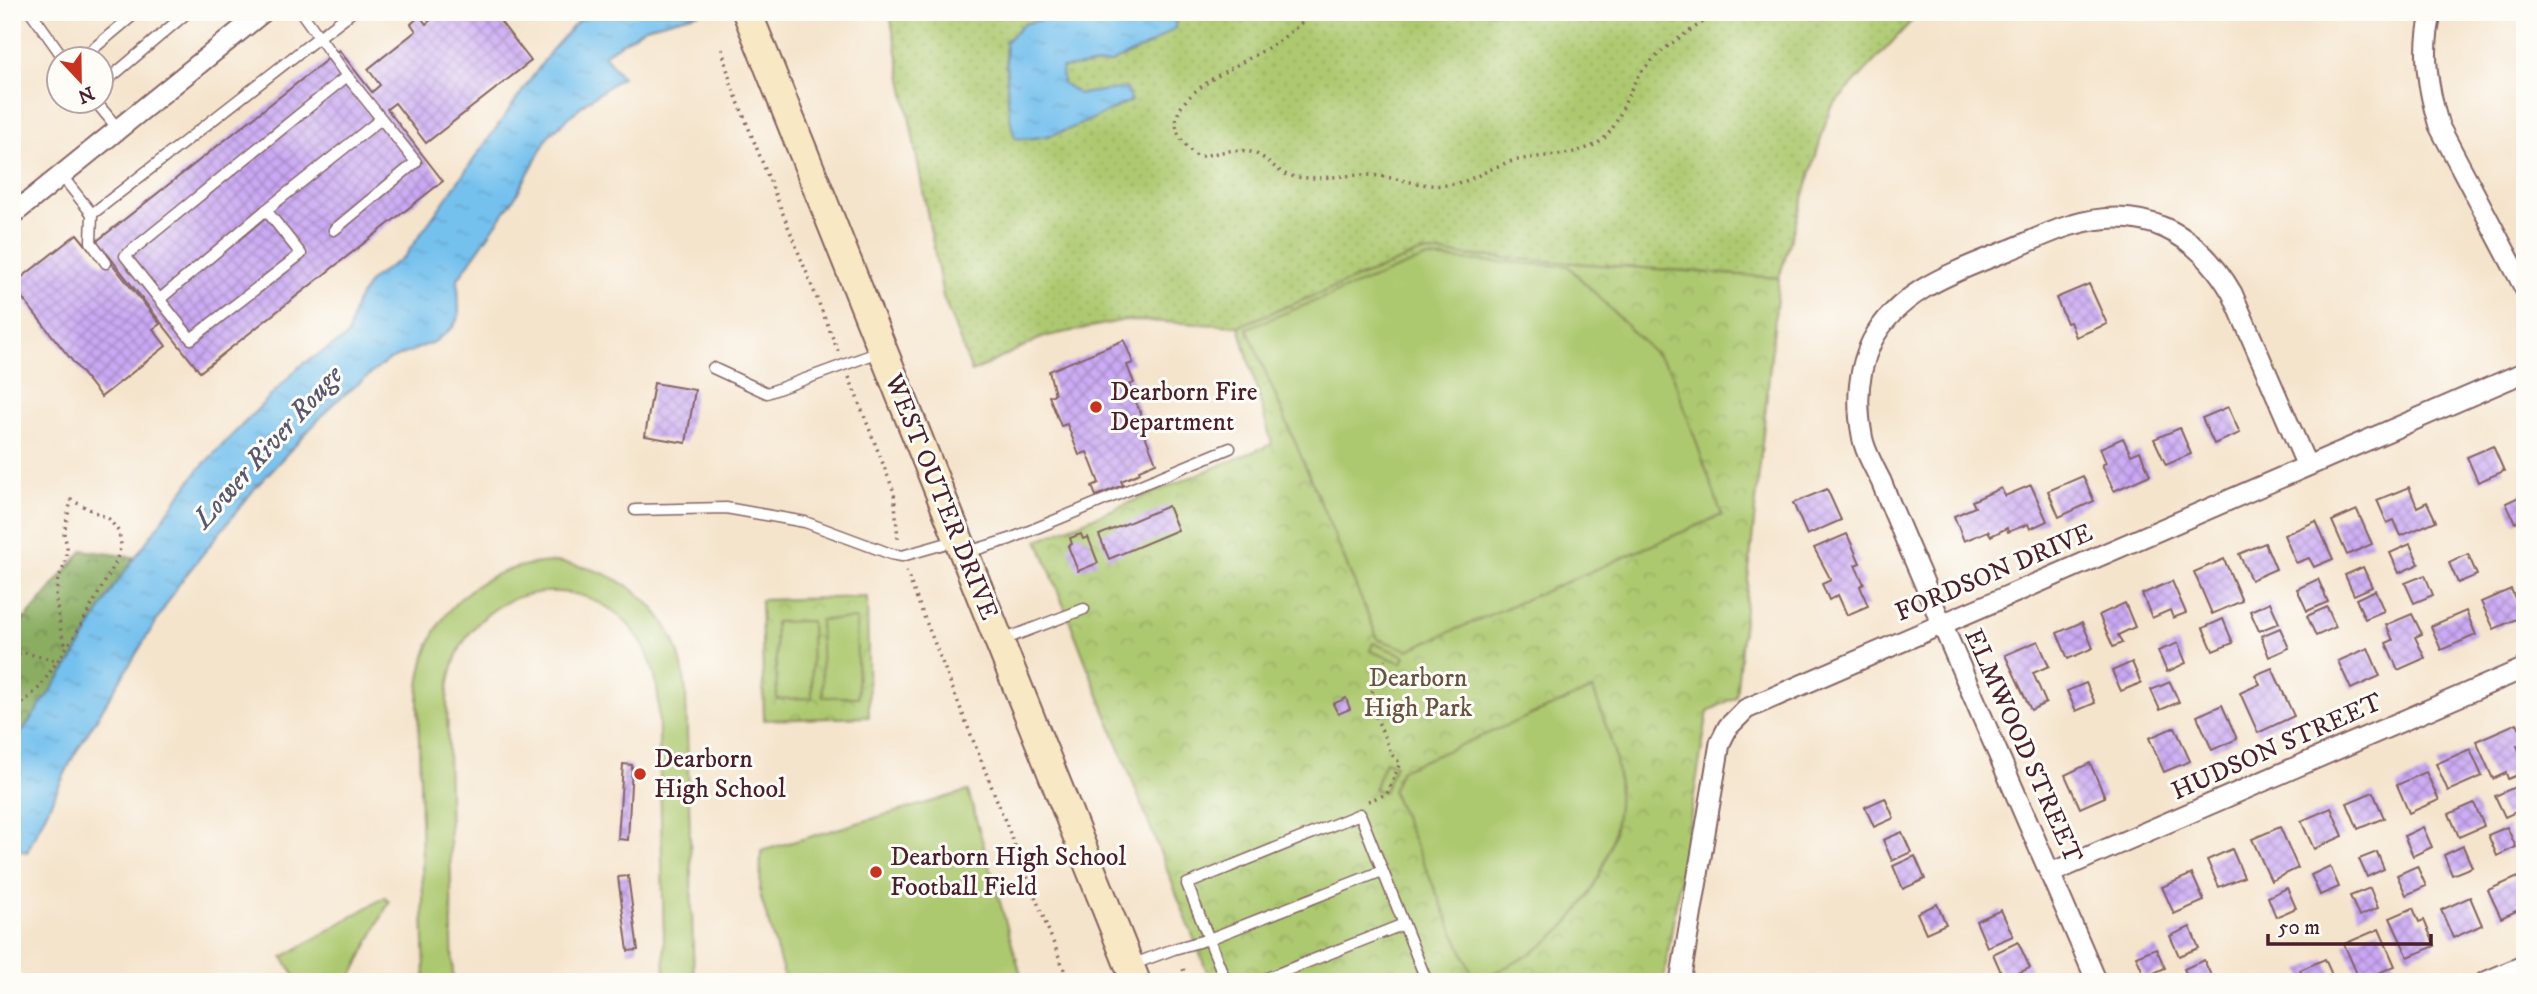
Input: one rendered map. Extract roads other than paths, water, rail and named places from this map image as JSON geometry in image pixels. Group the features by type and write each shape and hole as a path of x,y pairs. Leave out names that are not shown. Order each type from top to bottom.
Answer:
{"main road":[{"name":"WEST OUTER DRIVE","path":"751,23 1133,974"}],"street":[{"path":"12,215 263,12"},
{"path":"2429,14 2426,59 2439,126 2525,289"},
{"name":"ELMWOOD STREET","path":"2098,982 1862,438 1860,379 1873,340 1885,321 1901,304 1935,282 2068,226 2105,217 2157,224 2173,230 2191,242 2220,272 2232,293 2307,466"},
{"name":"FORDSON DRIVE","path":"1680,982 1720,743 1728,727 1746,709 1853,660 1941,625 2525,372"},
{"name":"HUDSON STREET","path":"2051,873 2525,668"},
{"path":"2485,982 2525,965"}],"lane":[{"path":"97,46 137,12"},
{"path":"116,73 188,12"},
{"path":"301,12 347,76 416,162 334,230"},
{"path":"92,214 352,12"},
{"path":"31,13 55,46"},
{"path":"266,210 301,254 191,339 125,256 347,76"},
{"path":"107,116 119,131"},
{"path":"160,299 381,118"},
{"path":"62,176 92,214 91,242 106,263"},
{"path":"713,368 767,393 883,351"},
{"path":"635,510 726,508 805,522 902,556 1010,539 1230,449"},
{"path":"999,641 1084,609"},
{"path":"1226,982 1187,884 1360,814 1404,924 1423,981"},
{"path":"1133,974 1174,948 1209,939 1382,871"},
{"path":"1257,982 1404,924"}],"water":[{"name":"Lower River Rouge","path":"586,12 704,12 646,27 604,55 622,77 586,102 549,135 517,194 458,279 459,316 453,327 436,341 387,361 334,403 256,487 179,584 73,757 27,852 12,848 12,746 73,659 113,588 199,469 301,365 347,337 356,303 371,280 405,256 551,51"},
{"path":"1068,12 1177,12 1175,28 1151,44 1111,63 1062,68 1063,83 1079,94 1126,88 1131,101 1060,132 1015,138 1008,103 1005,42 1024,24"}],"place":[{"name":"Dearborn Fire Department","path":"1096,407"},
{"name":"Dearborn High School","path":"640,774"},
{"name":"Dearborn High School Football Field","path":"876,872"}],"park label":[{"name":"Dearborn High Park","path":"1418,693"}]}
